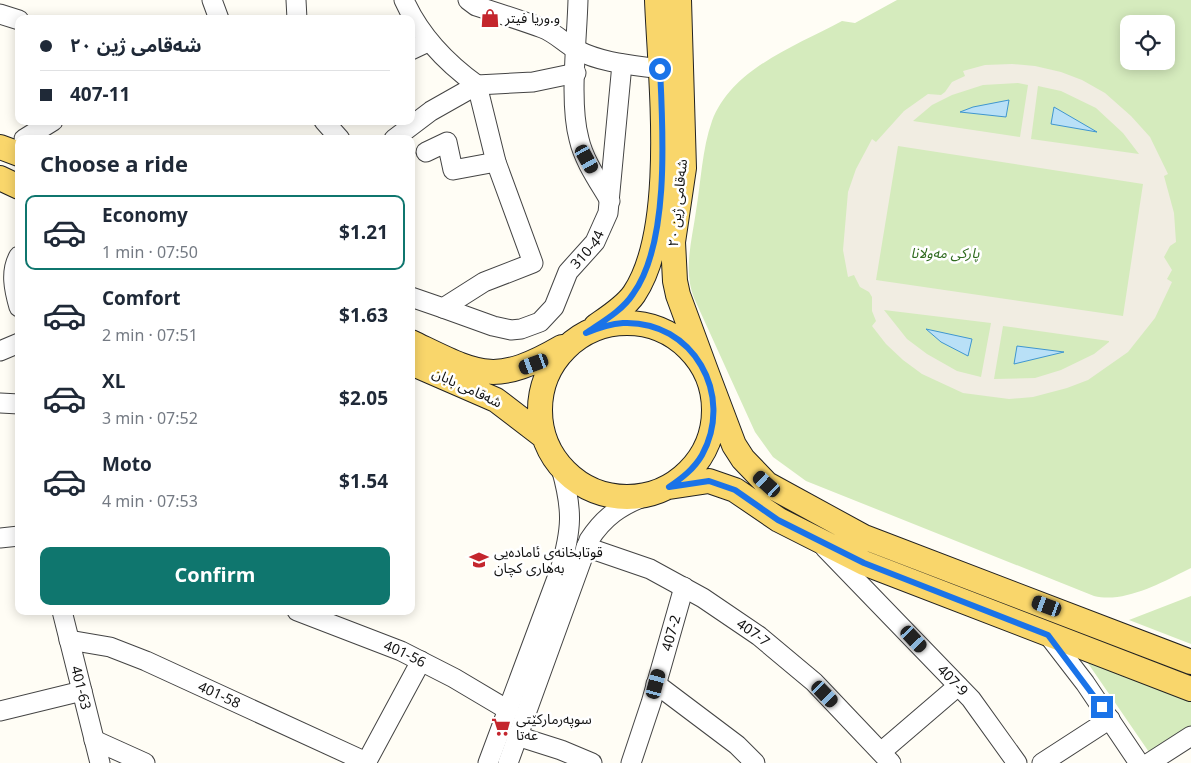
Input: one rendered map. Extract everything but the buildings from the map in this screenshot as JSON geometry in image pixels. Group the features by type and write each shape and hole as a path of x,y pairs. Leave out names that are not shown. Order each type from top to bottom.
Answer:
{"main road":[{"name":"شەقامی ژین ٢٠","path":"582,335 619,310 633,294 644,275 654,240 663,176 658,0"},
{"name":"شەقامی ژین ٢٠","path":"678,0 684,168 673,242 673,262 678,295 706,371"},
{"path":"0,178 15,185"},
{"path":"1191,662 908,556 864,537 791,499 767,484 743,459 734,444 706,371 679,340 662,330 624,323 604,326 582,335 562,352 546,378 542,392 540,414 543,436 550,453 561,468 578,483 600,494 623,498 646,496 669,487 709,481 735,490 778,520 864,563 1191,689"},
{"name":"شەقامی بابان","path":"415,344 472,371 495,374 534,364 582,335"},
{"name":"شەقامی بابان","path":"415,365 496,400 543,436"},
{"path":"669,487 687,474 697,462 710,436 714,414 712,391 706,371"}],"street":[{"path":"212,0 218,15"},
{"path":"296,0 297,15"},
{"path":"404,0 409,15"},
{"path":"468,0 476,6 550,31 576,50 622,64 660,69"},
{"path":"578,0 574,94 578,139 610,201"},
{"path":"0,14 15,19"},
{"path":"415,32 420,46 477,85 496,162 533,263 484,282 443,308"},
{"name":"310-44","path":"415,299 502,329 521,329 540,322 554,307 574,264 595,242 601,232 610,201 622,64"},
{"path":"415,123 431,111 477,85 533,82 576,73"},
{"path":"32,135 48,125"},
{"path":"328,125 336,135"},
{"path":"399,135 412,125"},
{"path":"426,152 447,142 453,170 496,162"},
{"path":"15,262 13,265 15,294"},
{"path":"0,350 15,344"},
{"path":"0,404 15,404"},
{"path":"488,763 568,545 571,520 568,493 561,468"},
{"path":"508,763 586,546 598,527 613,512 625,504 646,496"},
{"path":"0,538 15,536"},
{"name":"407-9","path":"817,540 971,699 1017,763"},
{"name":"407-7","path":"586,546 650,569 684,587 759,636 814,682 886,758"},
{"name":"407-2","path":"631,763 684,587"},
{"name":"401-63","path":"63,615 100,763"},
{"name":"401-56","path":"308,615 421,661 508,710"},
{"path":"1048,635 1110,719 1139,763"},
{"name":"401-58","path":"69,640 110,647 146,661 366,762"},
{"path":"366,762 421,661"},
{"path":"656,684 737,745 755,763"},
{"path":"886,758 958,686"},
{"path":"0,711 82,690"},
{"path":"1042,763 1110,719"},
{"path":"517,736 562,750 592,763"},
{"path":"1149,763 1191,736"},
{"path":"94,740 144,763"}],"green space":[{"name":"پارکی مەولانا","path":"897,0 1191,0 1191,568 1140,592 1105,598 1094,596 806,481 773,457 755,432 694,298 689,277 689,255 704,154 712,121 721,103 734,87 767,60 842,21 855,23"},
{"path":"1191,596 1191,644 1129,620"},
{"path":"1083,656 1191,699 1191,729 1151,755"}],"shaded area":[{"path":"1012,64 1035,66 1061,72 1082,80 1105,93 1131,116 1150,137 1168,174 1164,176 1174,213 1176,242 1170,246 1164,257 1172,270 1167,279 1172,282 1155,318 1128,352 1088,380 1033,397 1009,399 963,393 922,374 903,360 886,344 872,326 876,321 872,311 872,297 869,292 860,287 854,275 848,277 843,250 848,192 856,169 872,139 876,142 904,111 928,94 941,95 952,82 965,76 963,71 985,65","holes":["1018,83 1028,85 1020,137 913,121 932,105 952,95 983,85","1038,86 1061,91 1096,108 1123,133 1139,154 1031,139","898,146 1143,184 1123,316 876,280","884,310 991,323 981,377 957,371 927,354 907,339","1003,326 1109,341 1094,354 1061,370 1035,378 994,379"]}],"water":[{"path":"1009,100 1006,117 960,112 973,107"},
{"path":"1054,107 1097,132 1051,124"},
{"path":"926,329 972,339 968,356 941,342"},
{"path":"1017,346 1064,352 1014,364"}],"place":[{"name":"و.وريا فيتر","path":"490,18"},
{"name":"قوتابخانەی ئامادەیی بەهاری کچان","path":"479,560"},
{"name":"سوپەرمارکێتی عەتا","path":"501,727"}],"route":[{"path":"660,69 663,176 654,240 644,275 633,294 619,310 586,333 604,326 624,323 662,330 679,340 706,371 712,391 714,414 710,436 701,456 687,474 669,487 709,481 735,490 778,520 864,563 1048,635 1102,707"}]}
